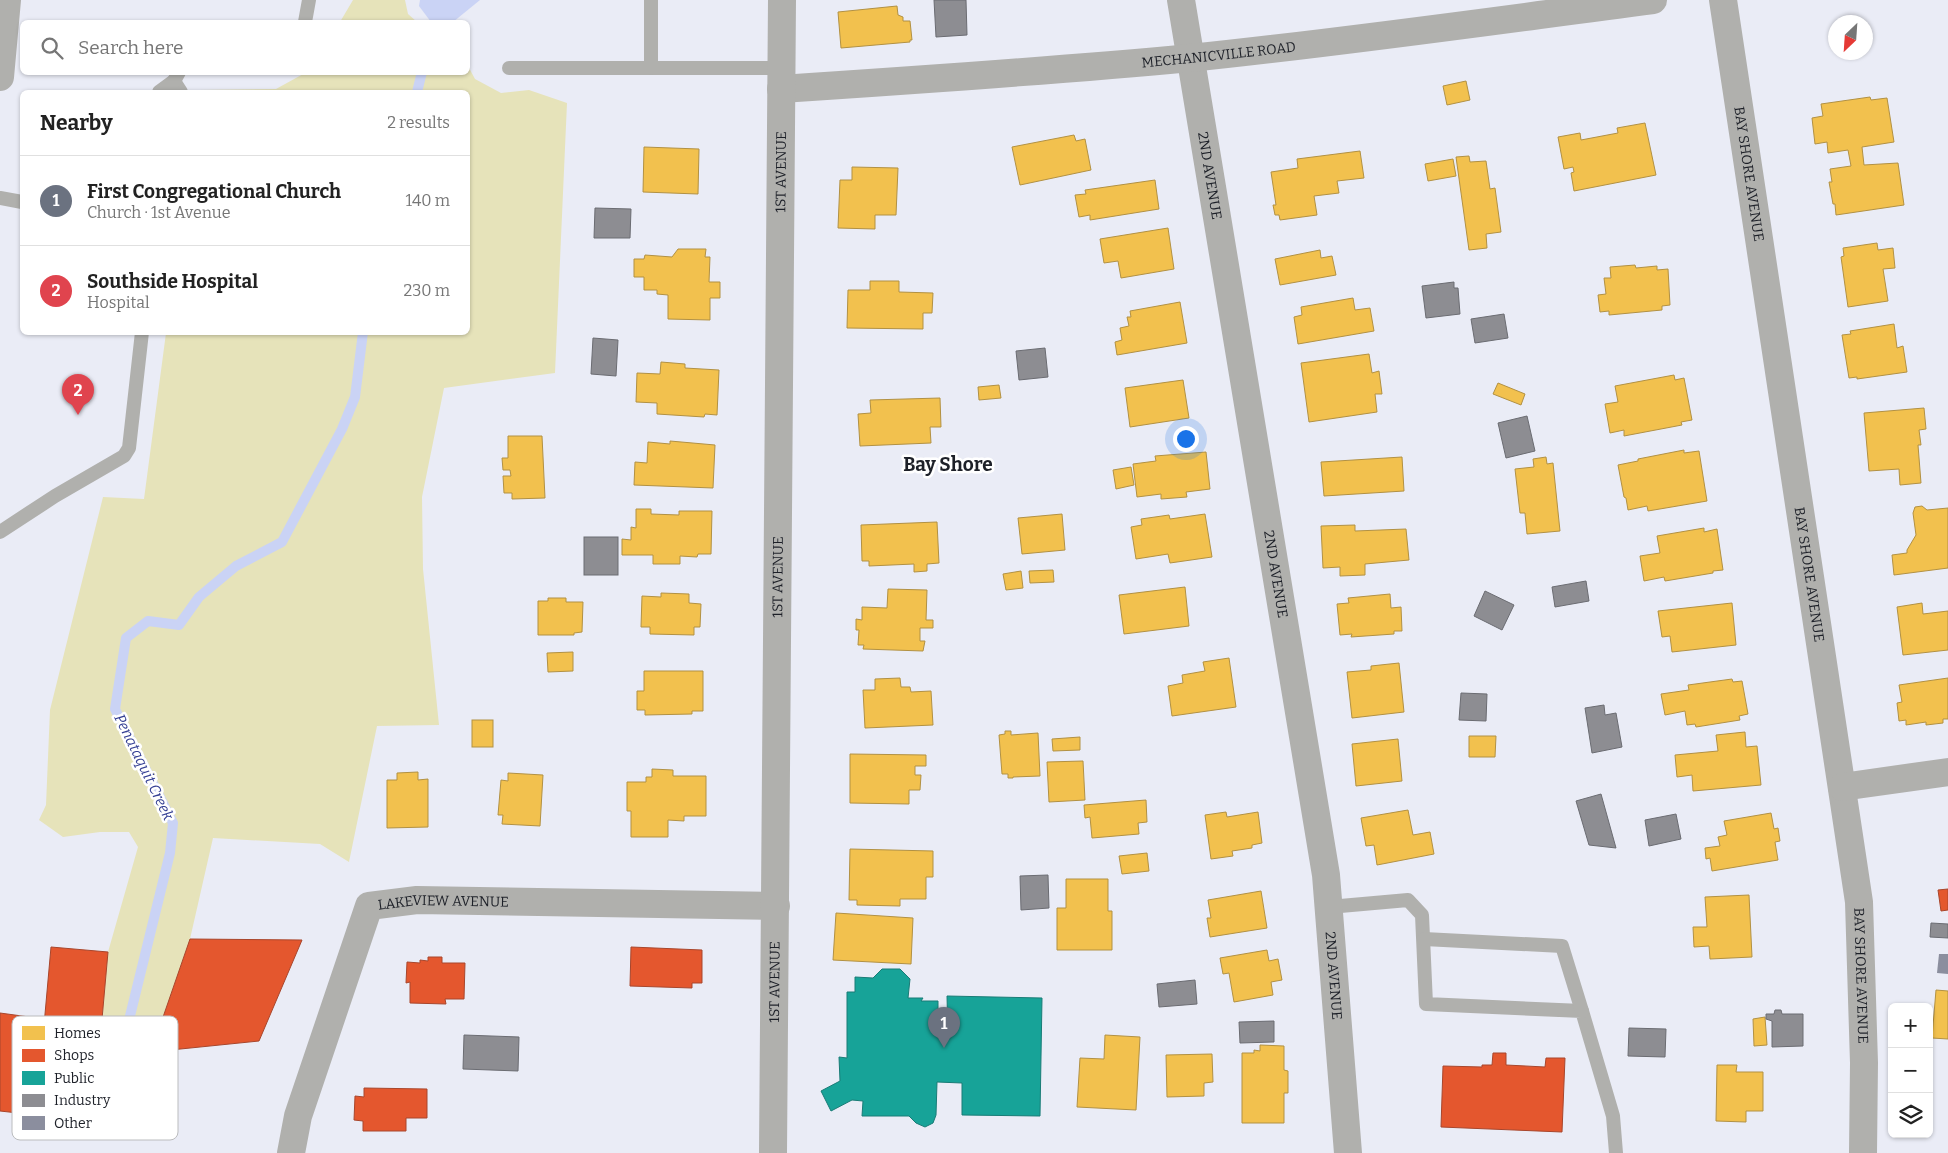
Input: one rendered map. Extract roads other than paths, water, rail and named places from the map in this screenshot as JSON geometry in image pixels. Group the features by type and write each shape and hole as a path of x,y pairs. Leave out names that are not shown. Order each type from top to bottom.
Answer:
{"street":[{"path":"0,77 7,0"},
{"name":"1ST AVENUE","path":"773,1153 782,0"},
{"name":"2ND AVENUE","path":"1181,0 1326,875 1348,1153"},
{"name":"MECHANICVILLE ROAD","path":"782,78 972,77 1191,58 1653,0"},
{"name":"BAY SHORE AVENUE","path":"1723,0 1859,902 1864,1063 1863,1153"},
{"path":"1842,787 1948,772"},
{"name":"LAKEVIEW AVENUE","path":"291,1153 298,1116 369,906 417,900 776,906"}],"lane":[{"path":"305,20 309,0"},
{"path":"651,0 651,68"},
{"path":"508,68 651,68 782,78"},
{"path":"163,90 178,82"},
{"path":"0,198 20,202"},
{"path":"0,532 54,496 124,456 129,448 142,335"},
{"path":"1329,907 1408,900 1422,915 1426,1004 1582,1011"},
{"path":"1424,939 1562,946 1613,1116 1616,1153"}],"water":[{"path":"420,0 480,0 455,20 430,20 419,6"}],"waterway":[{"name":"Penataquit Creek","path":"418,90 421,75"},
{"name":"Penataquit Creek","path":"130,1016 170,853 173,823 115,709 126,638 148,621 179,625 199,597 236,566 282,542 342,429 355,397 363,335"}],"place":[{"name":"Southside Hospital","path":"78,415"},
{"name":"First Congregational Church","path":"944,1048"}],"district":[{"name":"Bay Shore","path":"948,464"}]}
